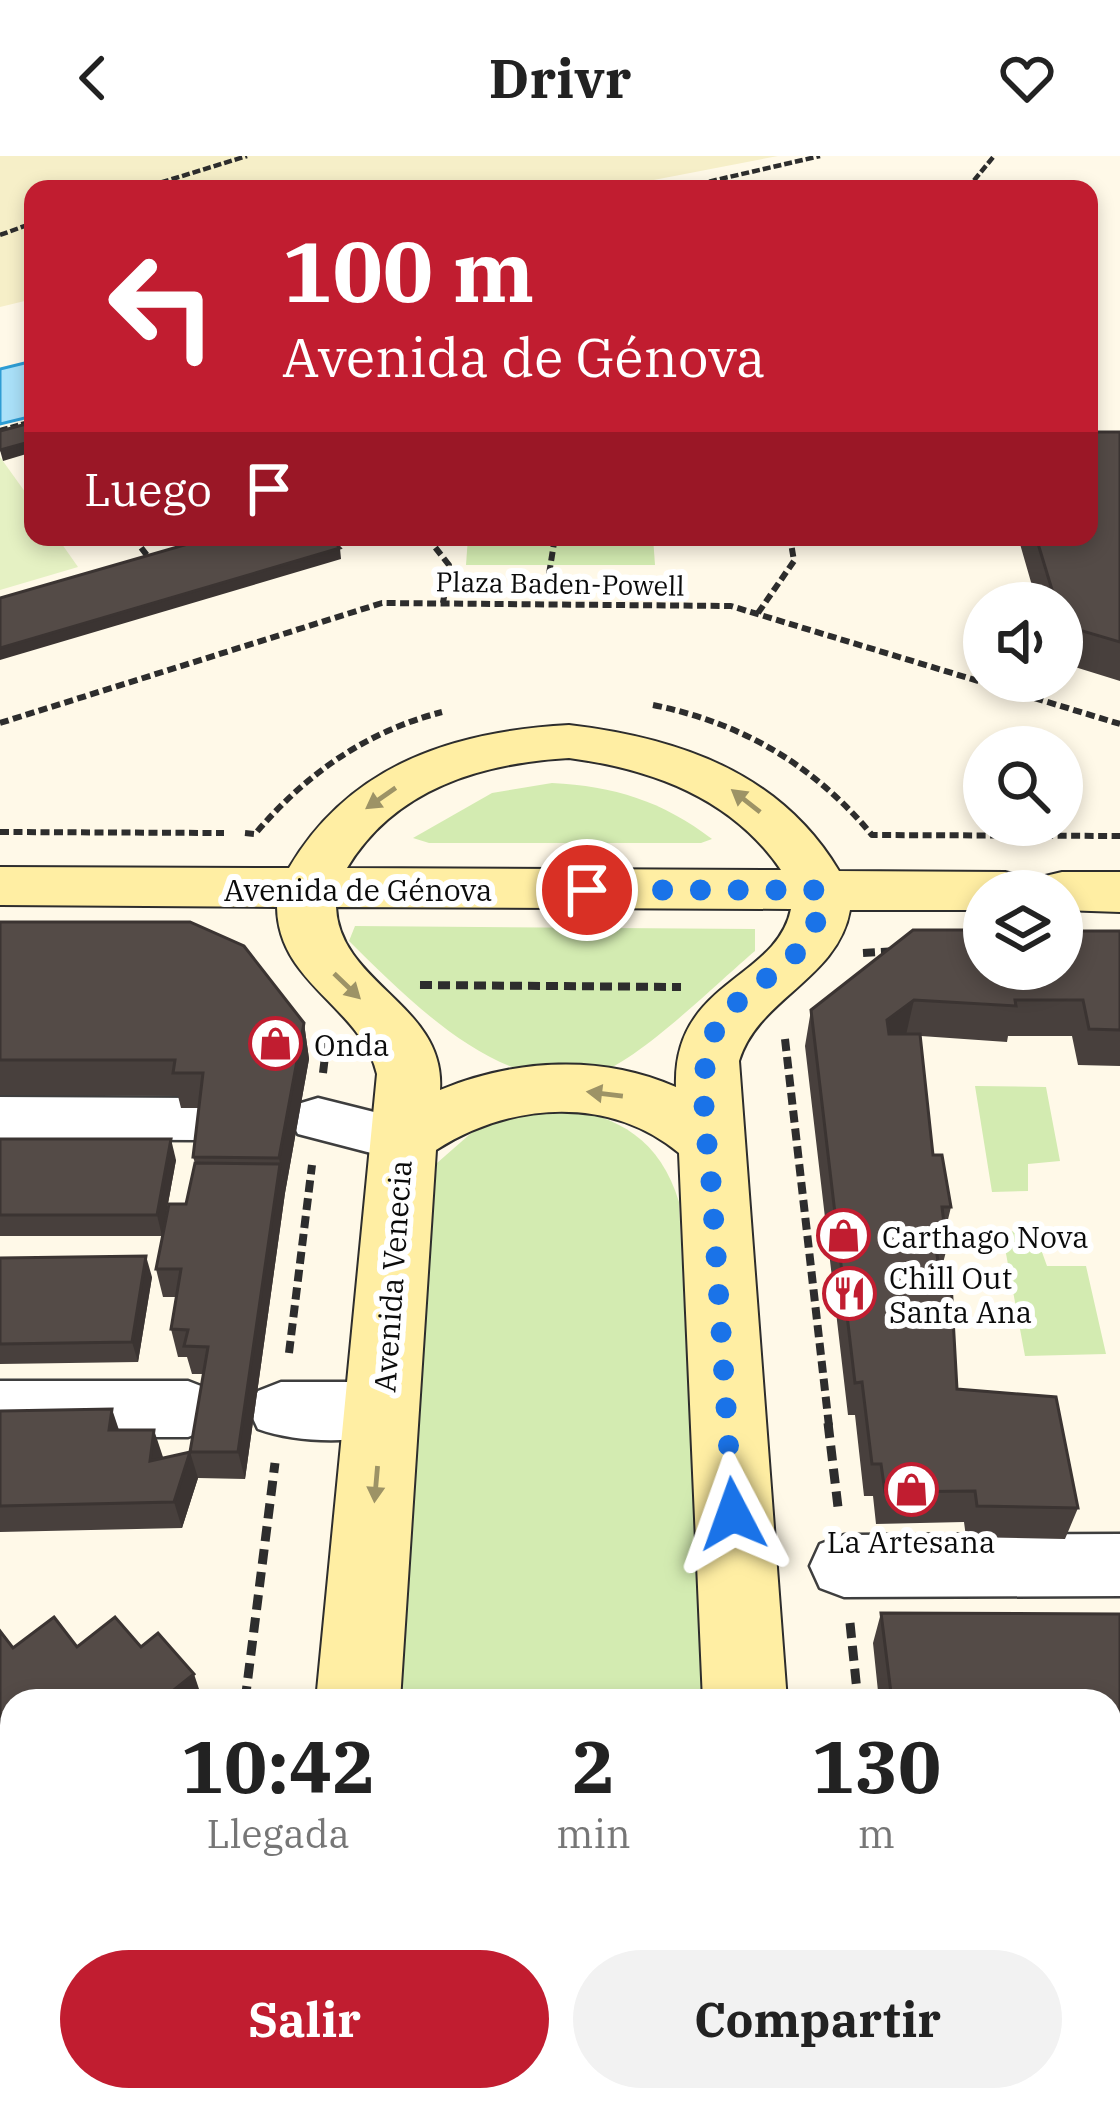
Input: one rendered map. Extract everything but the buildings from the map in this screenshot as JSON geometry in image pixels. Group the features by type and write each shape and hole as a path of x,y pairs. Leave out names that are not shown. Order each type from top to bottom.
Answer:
{"street":[{"path":"308,889 321,863 357,818 393,789 463,756 550,742 645,752 724,784 794,845 819,890 821,912 813,936 742,999 720,1023 709,1047 709,1141 744,1689"},
{"name":"Avenida de Génova","path":"0,886 963,891"},
{"name":"Avenida Venecia","path":"308,889 308,933 318,954 393,1030 408,1058 359,1689"},
{"path":"1083,891 1120,892"},
{"path":"318,1119 402,1139 470,1101 560,1090 638,1100 694,1125 709,1141"},
{"path":"0,1118 196,1119"},
{"path":"0,1409 188,1409"},
{"path":"281,1410 382,1410"},
{"path":"844,1566 1120,1565"}],"path":[{"path":"169,180 248,156"},
{"path":"716,180 820,156"},
{"path":"974,180 994,156"},
{"path":"140,546 149,558"},
{"path":"434,546 449,565 443,603"},
{"path":"549,574 554,546"},
{"path":"758,614 794,561 792,546"},
{"path":"128,564 167,553"},
{"name":"Plaza Baden-Powell","path":"0,724 382,602 731,605 1120,724"},
{"path":"766,817 831,791"},
{"path":"291,793 357,818"},
{"path":"0,832 255,833"},
{"path":"872,835 1120,836"},
{"path":"849,964 866,951 903,951"},
{"path":"368,1006 412,985 714,987 783,1019 857,1689"},
{"path":"246,1689 318,1119"}],"shaded area":[{"path":"0,156 778,156 654,180 24,180 24,301 0,307"}],"green space":[{"path":"0,457 24,490 24,546 63,546 78,567 0,590"},
{"path":"467,546 654,546 655,565 466,565"},
{"path":"552,783 636,798 712,839 701,843 429,843 413,838 492,793"},
{"path":"355,926 755,929 755,951 631,1056 593,1075 558,1078 524,1071 458,1038 349,941"},
{"path":"975,1086 1046,1087 1060,1161 1028,1164 1028,1191 992,1192"},
{"path":"558,1107 600,1117 649,1147 671,1180 679,1202 702,1689 397,1689 437,1163 485,1121"},
{"path":"1034,1230 1047,1266 1086,1266 1106,1354 1025,1356 1002,1232"}],"water":[{"path":"24,363 24,418 0,424 0,369"}],"place":[{"name":"Onda","path":"275,1044"},
{"name":"Carthago Nova","path":"843,1236"},
{"name":"Chill Out Santa Ana","path":"850,1294"},
{"name":"La Artesana","path":"911,1489"}],"route":[{"path":"587,890 819,890 821,912 813,936 730,1011 709,1047 709,1141 733,1514"}]}
